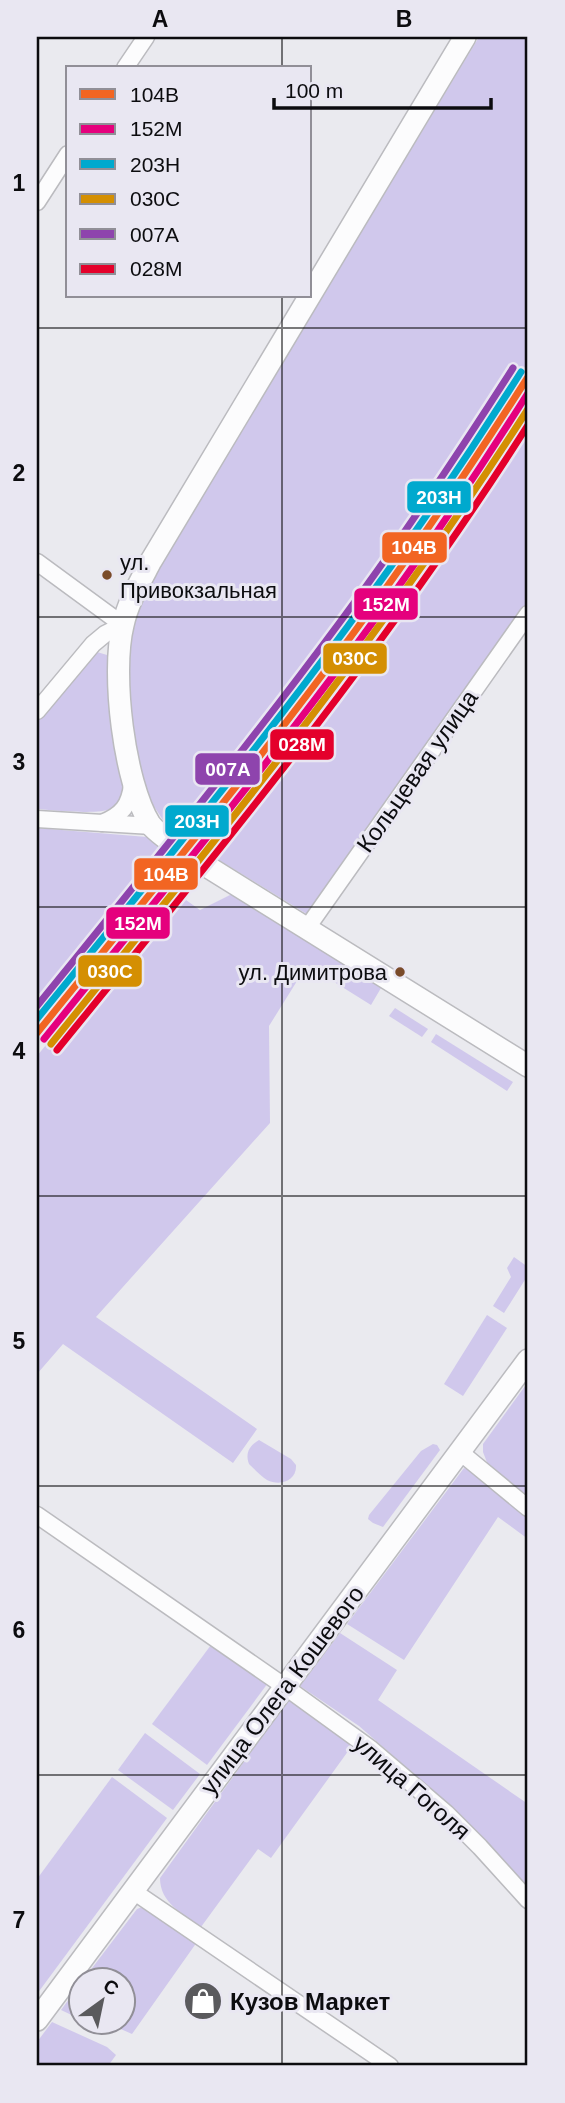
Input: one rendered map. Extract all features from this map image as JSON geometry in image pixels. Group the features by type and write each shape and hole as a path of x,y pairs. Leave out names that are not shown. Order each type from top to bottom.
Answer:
{"main road":[{"path":"312,292 465,37"},
{"path":"309,298 151,561 131,600 119,648 118,685 120,711 133,779 152,826 192,857 528,1066"},
{"name":"улица Олега Кошевого","path":"37,2020 528,1360"}],"street":[{"path":"126,66 146,37"},
{"path":"37,202 66,157"},
{"path":"37,562 123,625 93,644 37,711"},
{"name":"Кольцевая улица","path":"307,928 528,614"},
{"path":"102,823 113,818 130,801 133,779"},
{"path":"37,819 152,826"},
{"path":"460,1452 528,1507"},
{"name":"улица Гоголя","path":"40,1523 284,1686 361,1741 437,1806 480,1847 528,1900"},
{"path":"133,1891 390,2066"}],"shaded area":[{"path":"479,37 528,37 528,363 433,511 305,688 185,839 163,820 153,805 137,755 130,713 127,645 141,596"},
{"path":"528,409 528,606 310,916 206,852 341,679 437,545"},
{"path":"97,652 107,655 110,662 125,787 123,794 115,805 104,811 37,809 37,722"},
{"path":"37,828 147,837 174,854 37,1022"},
{"path":"172,890 200,910 232,894 381,988 371,1005 307,965 269,1026 270,1123 96,1317 257,1429 233,1463 63,1344 37,1374 37,1056"},
{"path":"395,1008 428,1029 422,1037 389,1016"},
{"path":"436,1034 513,1082 507,1091 431,1042"},
{"path":"514,1257 528,1267 528,1275 504,1313 493,1306 511,1277 507,1268"},
{"path":"487,1315 507,1328 463,1396 444,1384"},
{"path":"528,1382 528,1496 488,1465 483,1444"},
{"path":"259,1440 291,1459 296,1470 291,1478 283,1482 272,1482 249,1464 249,1450"},
{"path":"433,1444 440,1450 383,1527 368,1519 421,1451"},
{"path":"464,1468 473,1471 528,1514 528,1539 498,1517 404,1660 347,1624"},
{"path":"340,1633 397,1670 378,1700 528,1804 528,1887 462,1816 359,1726 300,1686"},
{"path":"211,1645 268,1683 207,1765 152,1724"},
{"path":"290,1698 354,1743 271,1858 258,1849 201,1927 168,1901 160,1878"},
{"path":"145,1733 200,1774 173,1810 118,1770"},
{"path":"112,1777 167,1818 37,1994 37,1879"},
{"path":"147,1908 197,1942 136,2028 136,1966 94,1966 137,1909"},
{"path":"52,2022 66,2028 66,2036 83,2036 107,2047 116,2055 108,2066 37,2066 37,2042"}],"transit line":[{"name":"007А","path":"37,1006 229,768 340,622 429,496 513,368"},
{"name":"203Н","path":"37,1019 311,676 393,564 521,372"},
{"name":"104В","path":"37,1033 199,834 317,682 422,537 528,377"},
{"name":"152М","path":"44,1039 238,799 332,677 423,552 528,393"},
{"name":"030C","path":"51,1044 238,812 358,654 417,574 528,409"},
{"name":"028М","path":"57,1050 242,821 361,666 419,587 528,425"}],"place":[{"name":"ул. Привокзальная","path":"107,575"},
{"name":"ул. Димитрова","path":"400,972"},
{"name":"Кузов Маркет","path":"203,2001"}]}
